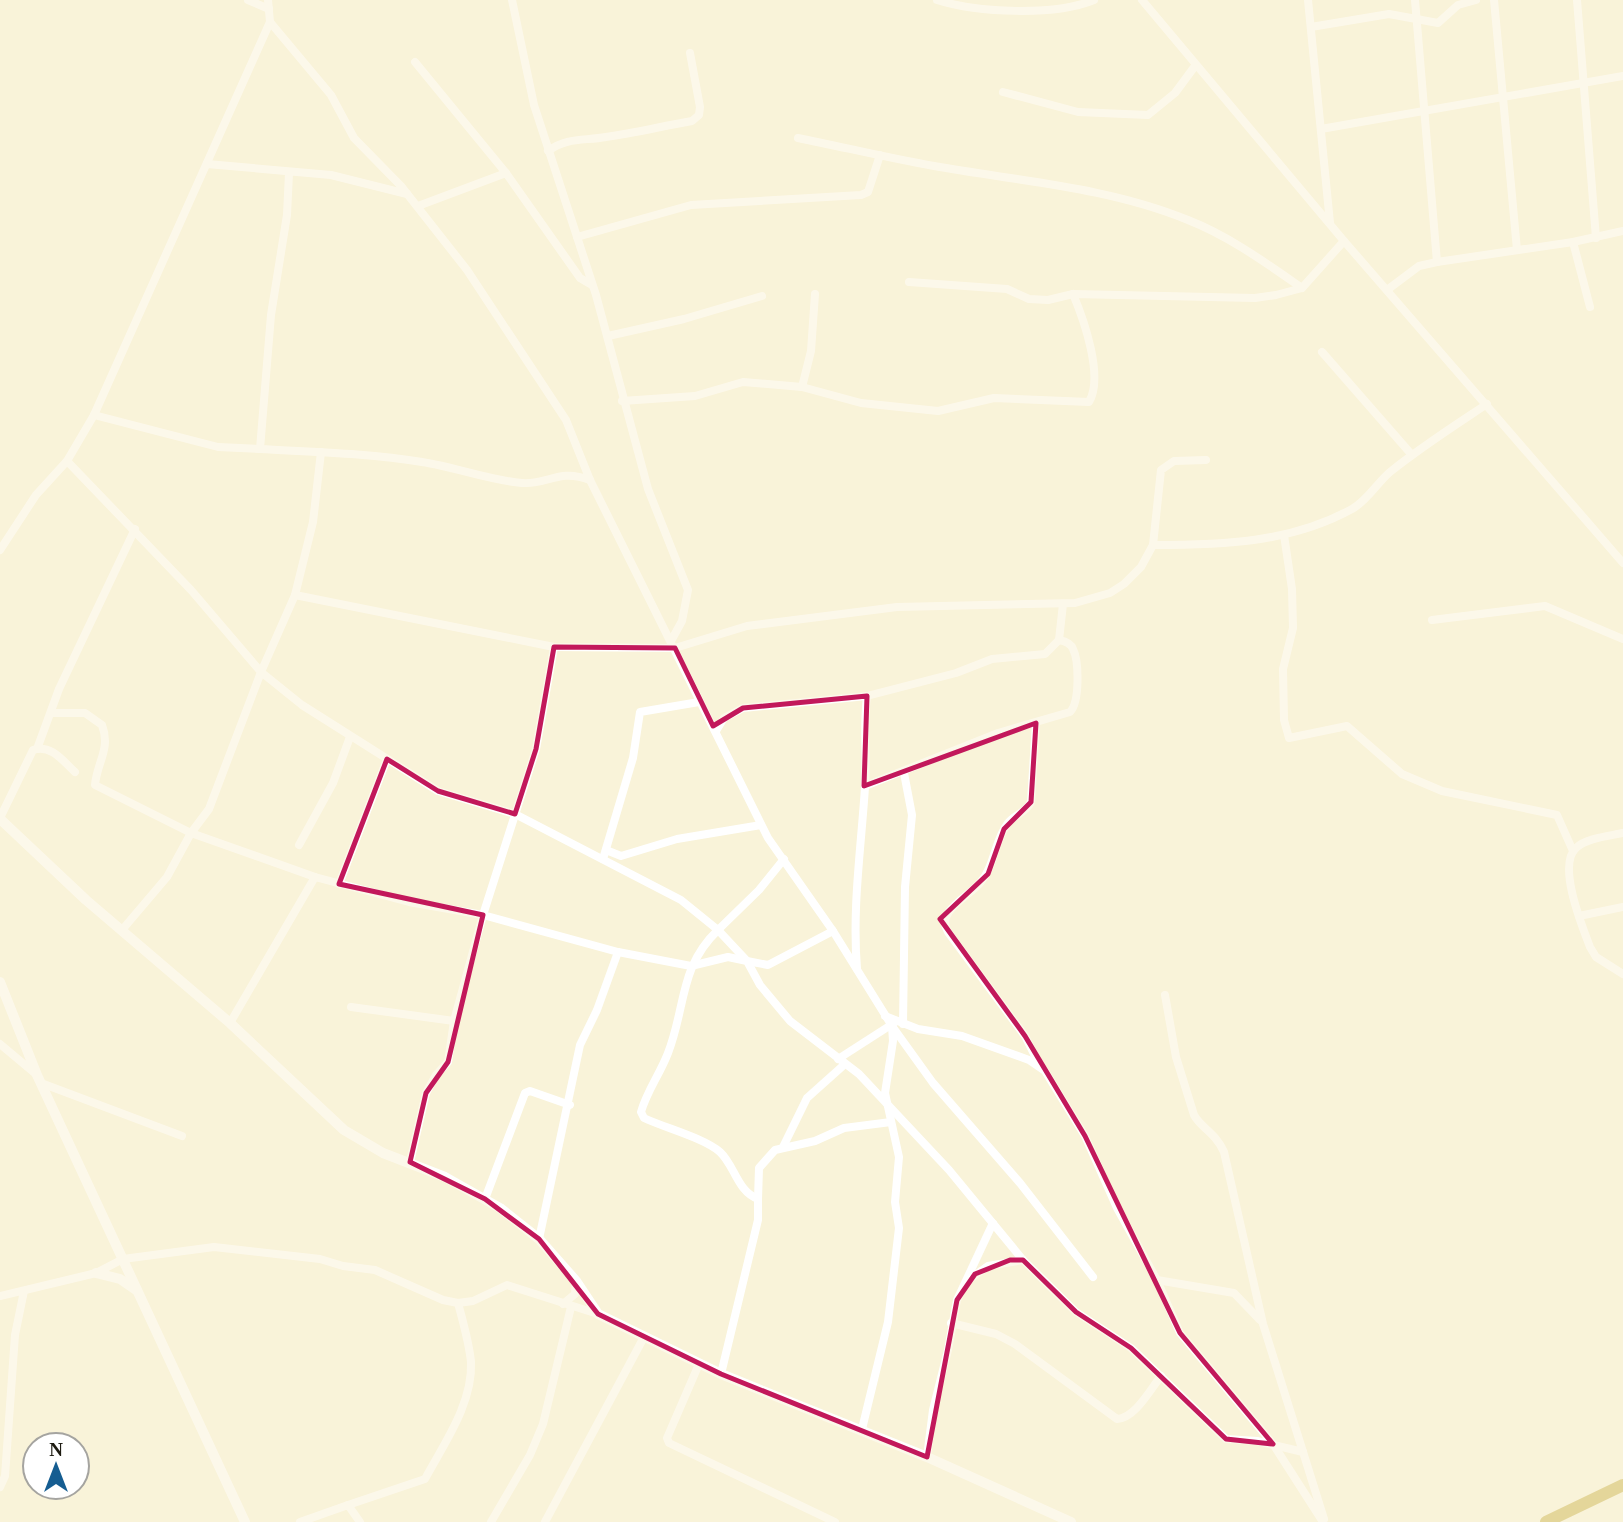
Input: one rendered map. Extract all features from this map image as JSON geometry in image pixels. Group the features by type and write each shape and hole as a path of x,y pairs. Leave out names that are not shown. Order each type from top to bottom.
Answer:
{"highway":[{"path":"1546,1522 1623,1485"}],"street":[{"path":"0,550 36,495 67,461 94,415 270,22 268,4 248,0"},
{"path":"512,0 534,104 608,336 622,401 648,489 688,590 682,621 673,645"},
{"path":"937,0 951,4 1025,10 1077,7 1094,0"},
{"path":"1142,0 1344,241 1487,404 1569,505 1623,564"},
{"path":"1308,0 1330,224"},
{"path":"1415,0 1419,20 1437,262"},
{"path":"1311,27 1389,14 1401,14 1438,23 1458,5 1476,0"},
{"path":"1494,0 1517,250"},
{"path":"1577,0 1596,238"},
{"path":"270,22 331,95 354,138 418,206 467,270 566,420 590,480 761,825 833,931 885,1016 897,1024 962,1036 1040,1066"},
{"path":"548,152 563,142 574,139 603,138 692,121 699,115 700,107 690,53"},
{"path":"415,62 506,173 580,278 592,285"},
{"path":"1003,92 1078,112 1148,116 1175,93 1195,66"},
{"path":"1321,129 1623,76"},
{"path":"798,138 1043,183 1149,206 1190,220 1253,255 1303,288"},
{"path":"577,237 691,205 861,195 868,191 880,155"},
{"path":"207,164 331,175 407,194"},
{"path":"260,449 271,315 287,215 289,173"},
{"path":"418,206 506,173"},
{"path":"1387,290 1419,266 1573,242 1623,231"},
{"path":"909,282 1007,289 1029,299 1048,300 1073,294 1255,298 1303,288 1344,241"},
{"path":"1573,242 1590,307"},
{"path":"802,387 811,351 815,294"},
{"path":"622,401 695,396 743,382 802,387 861,402 938,411 994,398 1089,402 1092,393 1091,351 1073,294"},
{"path":"608,336 684,319 762,296"},
{"path":"1322,352 1412,455"},
{"path":"1153,545 1231,545 1284,535 1353,509 1375,485 1412,455 1487,404"},
{"path":"94,415 218,447 321,452 424,462 523,483 557,475 579,475 590,480"},
{"path":"122,930 167,877 191,833 209,808 261,672 295,595 313,522 321,452"},
{"path":"295,595 554,647 673,645 747,626 897,607 1063,604 1091,600 1124,584 1141,567 1153,545 1161,470 1174,461 1206,460"},
{"path":"67,461 135,529 261,672 302,705 438,791 515,814 604,854 681,900 718,930 747,961 760,985 790,1021 842,1061 886,1102 1023,1260 1076,1312 1131,1348 1226,1439 1273,1444 1303,1452"},
{"path":"135,529 59,688 37,748 30,755 20,783 0,818 122,930 230,1023 344,1130 383,1153 410,1161 485,1199 539,1239 576,1281 598,1314"},
{"path":"1284,535 1293,628 1283,669 1284,720 1289,738 1347,726 1402,774 1442,791 1557,815 1573,850"},
{"path":"716,731 724,718 743,708 867,696 956,673 992,659 1038,656 1051,650 1059,640 1063,604"},
{"path":"1432,620 1545,606 1623,639"},
{"path":"865,786 904,773 998,733 1066,715 1078,700 1074,651 1067,642 1059,640"},
{"path":"410,1161 426,1093 436,1075 448,1062 454,1021 483,915 536,749 554,647"},
{"path":"857,972 855,897 865,786 866,753 863,732 867,696"},
{"path":"604,854 633,758 640,712 699,702"},
{"path":"51,713 85,713 102,725 106,734 106,754 97,771 95,785 191,833 234,851 339,884 409,902 483,915 618,952 691,966 728,957 772,964 833,931"},
{"path":"1036,723 1031,802 1027,810 1009,821 1004,829 988,874 972,893 945,915 944,921 948,932 1025,1036 1040,1066 1085,1136 1117,1208 1157,1280 1180,1333 1273,1444 1324,1522"},
{"path":"299,845 330,791 350,737"},
{"path":"37,748 54,753 75,772"},
{"path":"339,884 387,759"},
{"path":"862,1429 888,1322 899,1228 895,1202 899,1157 886,1102 885,1084 897,1024 912,815 904,773"},
{"path":"604,854 628,855 677,839 761,825"},
{"path":"1623,833 1579,845 1573,850 1568,870 1579,916 1596,957 1623,974"},
{"path":"758,1199 752,1197 735,1177 722,1153 644,1118 641,1112 668,1054 691,966 703,945 759,890 783,859"},
{"path":"230,1023 315,877"},
{"path":"1579,916 1623,907"},
{"path":"539,1239 549,1184 570,1105 580,1045 597,1010 618,952"},
{"path":"0,982 39,1079 245,1522"},
{"path":"1165,995 1176,1057 1194,1115 1197,1121 1213,1132 1224,1152 1263,1324 1324,1522"},
{"path":"351,1006 454,1021"},
{"path":"783,1147 807,1098 842,1061 877,1032 897,1024"},
{"path":"897,1024 933,1083 1020,1183 1093,1277"},
{"path":"0,1044 39,1079 182,1136"},
{"path":"485,1199 525,1093 530,1091 570,1105"},
{"path":"721,1374 758,1220 759,1168 771,1153 783,1147 815,1141 844,1128 891,1122"},
{"path":"927,1457 933,1410 948,1350 951,1323 964,1283 993,1223"},
{"path":"0,1296 96,1273 124,1259 214,1247 320,1259 343,1266 380,1271 443,1300 458,1303 473,1301 507,1285 598,1314 721,1374 862,1429 1071,1522"},
{"path":"964,1283 988,1266 1023,1260"},
{"path":"96,1273 120,1279 139,1293"},
{"path":"1157,1280 1234,1293 1263,1324"},
{"path":"491,1522 530,1455 543,1424 567,1305 575,1294 576,1281"},
{"path":"0,1488 5,1476 15,1335 24,1291"},
{"path":"300,1522 425,1479 458,1418 470,1374 469,1348 458,1303"},
{"path":"951,1323 996,1334 1015,1344 1117,1419 1124,1419 1135,1410 1161,1376"},
{"path":"545,1522 644,1337"},
{"path":"699,1364 669,1432 669,1443 835,1522"},
{"path":"348,1505 359,1522"}],"highlighted area":[{"path":"554,647 675,648 713,726 743,708 867,696 864,786 1036,723 1031,802 1004,829 988,874 940,919 1025,1036 1085,1136 1180,1333 1273,1444 1226,1439 1131,1348 1076,1312 1023,1260 1010,1260 975,1274 957,1300 927,1457 721,1374 598,1314 539,1239 485,1199 410,1162 426,1093 448,1062 483,915 339,884 387,759 438,791 515,814 536,749"}]}
